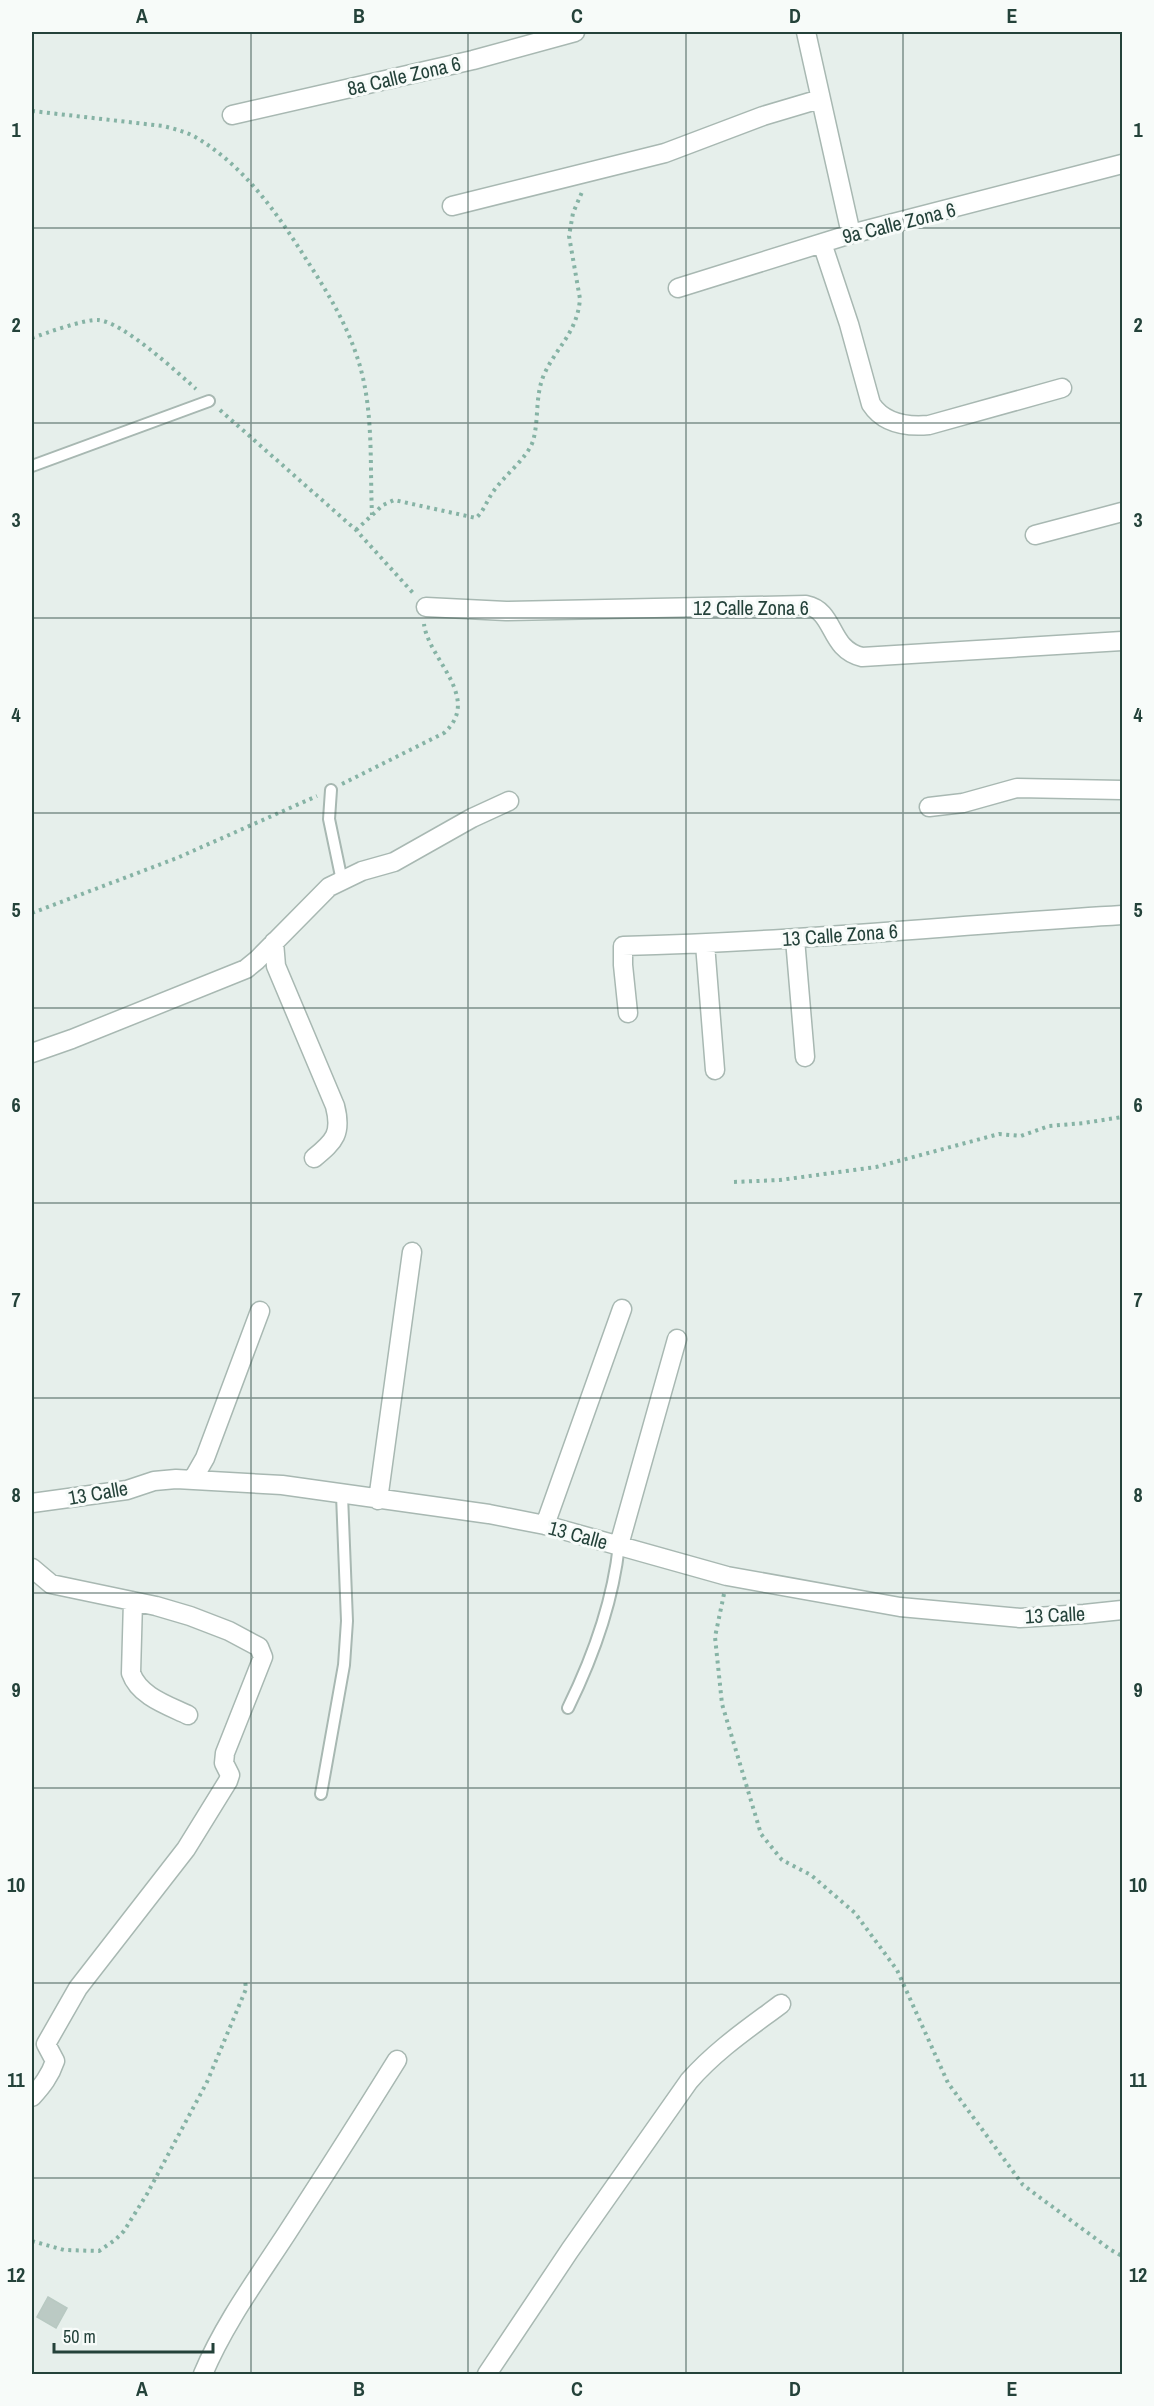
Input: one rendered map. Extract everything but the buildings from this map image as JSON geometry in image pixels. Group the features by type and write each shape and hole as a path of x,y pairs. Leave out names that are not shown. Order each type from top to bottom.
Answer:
{"street":[{"name":"8a Calle Zona 6","path":"232,115 473,60 575,32"},
{"path":"806,32 851,234"},
{"path":"452,206 665,153 763,116 820,99"},
{"name":"9a Calle Zona 6","path":"678,288 851,234 1122,164"},
{"path":"822,243 872,404 876,411 885,418 897,424 929,425 1062,388"},
{"path":"1035,535 1122,512"},
{"name":"12 Calle Zona 6","path":"426,607 506,611 806,605 818,608 823,613 844,649 862,657 1122,641"},
{"path":"929,807 963,803 1017,788 1122,789"},
{"path":"32,1053 232,976 257,960 329,887 362,871 394,862 472,818 509,801"},
{"name":"13 Calle Zona 6","path":"628,1013 623,946 795,939 985,923 1122,915"},
{"path":"795,939 805,1057"},
{"path":"274,942 276,966 335,1106 338,1119 338,1130 334,1140 314,1158"},
{"path":"705,944 715,1070"},
{"path":"378,1500 412,1252"},
{"path":"545,1526 622,1309"},
{"path":"193,1479 205,1458 260,1311"},
{"path":"619,1545 677,1339"},
{"name":"13 Calle","path":"32,1503 127,1490 154,1481 193,1479 282,1485 378,1500 435,1506 545,1526 727,1576 900,1607 1020,1618 1122,1610"},
{"path":"32,1568 51,1584 133,1601 190,1616 229,1631 259,1647 263,1657 225,1753 224,1763 230,1775 228,1781 186,1849 78,1988 46,2044 55,2061 53,2068 32,2097"},
{"path":"133,1601 131,1673 135,1683 146,1693 188,1715"},
{"path":"487,2374 570,2250 689,2081 725,2045 781,2004"},
{"path":"203,2374 218,2343 245,2298 397,2060"}],"lane":[{"path":"32,466 209,401"},
{"path":"331,790 329,819 342,881"},
{"path":"321,1794 344,1665 347,1621 342,1495"},
{"path":"568,1708 593,1652 610,1598 619,1545"}],"path":[{"path":"32,111 163,126 180,130 197,138 219,154 268,202 333,301 359,363 368,411 372,515"},
{"path":"356,530 383,505 394,500 476,518 498,485 532,445 543,377 570,335 579,309 580,299 569,236 573,213 585,182 583,174"},
{"path":"32,338 98,319 127,333 176,370 356,530 426,607 423,626 445,666 457,696 459,709 455,720 444,733 331,790 177,858 32,913"},
{"path":"734,1182 780,1180 876,1167 999,1134 1022,1136 1049,1126 1122,1116"},
{"path":"727,1576 715,1637 722,1704 761,1834 782,1860 811,1875 855,1913 897,1970 948,2083 1023,2185 1122,2256"},
{"path":"32,2241 64,2250 99,2250 124,2231 147,2194 207,2082 246,1989 245,1980"}]}
